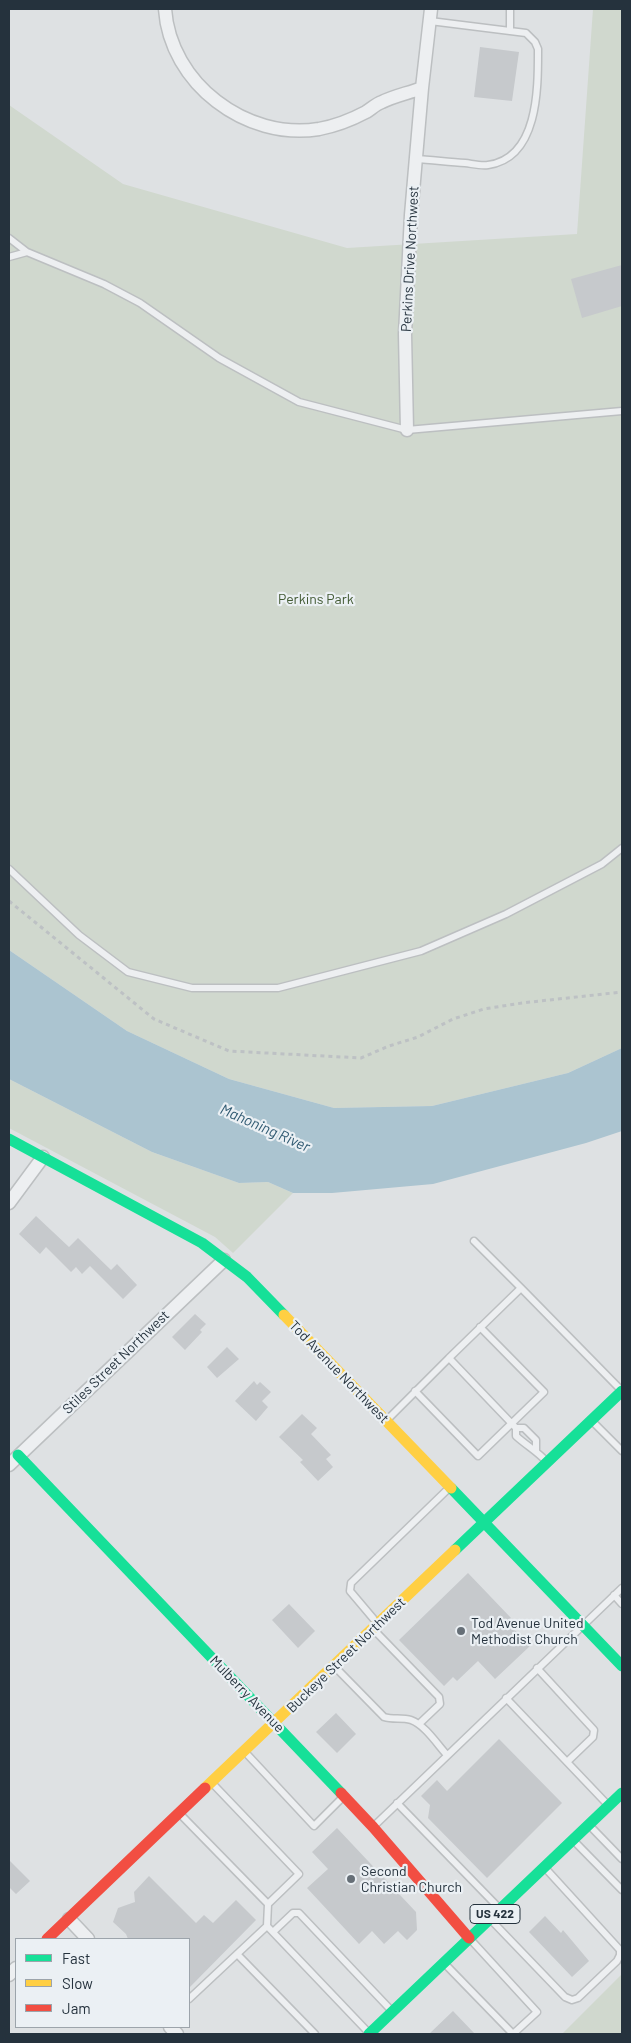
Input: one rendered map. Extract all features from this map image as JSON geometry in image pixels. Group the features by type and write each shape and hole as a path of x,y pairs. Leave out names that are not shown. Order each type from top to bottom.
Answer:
{"street":[{"path":"165,9 169,33 177,54 197,84 224,107 260,125 296,130 318,129 335,125 365,113 382,102 422,88"},
{"name":"Perkins Drive Northwest","path":"407,430 405,334 416,159 431,15"},
{"name":"Tod Avenue Northwest","path":"9,1139 202,1243 247,1278 621,1662"},
{"path":"9,1203 43,1157"},
{"name":"Stiles Street Northwest","path":"14,1460 224,1260"},
{"name":"Buckeye Street Northwest","path":"48,1938 622,1391"},
{"name":"Mulberry Avenue","path":"14,1460 274,1722 373,1827 469,1938"},
{"name":"US 422","path":"369,2034 622,1793"},
{"path":"69,1919 87,1938"}],"lane":[{"path":"510,9 510,31"},
{"path":"416,159 487,165 502,161 517,149 529,130 536,112 538,49 535,42 526,33 431,15"},
{"path":"9,238 27,252 104,284 140,303 219,358 299,402 407,430 622,411"},
{"path":"9,256 27,252"},
{"path":"9,870 79,935 128,972 192,988 278,988 421,951 506,914 602,864 622,848"},
{"path":"474,1241 622,1391"},
{"path":"386,1421 521,1288"},
{"path":"415,1391 478,1456 514,1425 544,1392 480,1328"},
{"path":"449,1358 514,1425 524,1428 536,1440 536,1450"},
{"path":"592,1420 622,1451"},
{"path":"514,1425 516,1436 528,1447 536,1450 547,1462"},
{"path":"419,1724 440,1704 439,1697 376,1626 350,1591 351,1583 450,1487"},
{"path":"373,1827 622,1588"},
{"path":"614,1595 622,1604"},
{"path":"334,1666 384,1717 391,1720 409,1719 419,1724 447,1755"},
{"path":"537,1668 594,1730 593,1737 567,1762"},
{"path":"506,1698 608,1806"},
{"path":"244,1751 314,1826 344,1796"},
{"path":"190,1999 267,1926 268,1904 299,1874 211,1783"},
{"path":"397,1803 500,1909"},
{"path":"179,1813 268,1904"},
{"path":"589,1825 622,1860"},
{"path":"573,1840 622,1890"},
{"path":"490,1919 565,1997 572,2000 578,1998 617,1961 620,1950 544,1867"},
{"path":"273,1932 292,1913 299,1913 393,2012"},
{"path":"267,1926 369,2034"},
{"path":"444,1963 513,2034 537,2012 469,1938"},
{"path":"237,1954 315,2034"}],"path":[{"path":"9,901 154,1018 229,1051 362,1058 389,1046 418,1037 453,1019 484,1009 622,992"}],"green space":[{"name":"Perkins Park","path":"593,9 622,9 622,1048 568,1073 432,1106 334,1108 229,1079 127,1031 9,950 9,105 123,184 347,248 577,234"},
{"path":"9,1079 152,1152 239,1183 268,1182 293,1193 233,1253 215,1237 9,1128"},
{"path":"622,1974 622,2034 562,2034"}],"water":[{"name":"Mahoning River","path":"9,950 127,1031 229,1079 334,1108 432,1106 568,1073 622,1048 622,1131 586,1143 433,1184 332,1193 293,1193 268,1182 239,1183 152,1152 9,1079"}],"building":[{"path":"480,47 519,52 512,101 474,97"},
{"path":"622,265 622,306 582,318 571,279"},
{"path":"36,1216 69,1247 78,1238 111,1270 117,1264 137,1285 123,1299 90,1266 82,1274 76,1267 71,1272 46,1247 40,1254 19,1234"},
{"path":"195,1314 206,1324 200,1330 202,1332 185,1350 172,1337"},
{"path":"227,1347 239,1359 217,1378 207,1367"},
{"path":"254,1381 257,1385 260,1382 271,1392 262,1401 268,1407 256,1421 235,1401"},
{"path":"302,1414 317,1428 311,1434 331,1455 326,1459 333,1467 318,1481 300,1462 303,1460 279,1437"},
{"name":"Tod Avenue United Methodist Church","path":"468,1573 511,1618 507,1622 530,1646 495,1679 478,1661 457,1681 453,1677 444,1686 399,1640"},
{"path":"289,1604 315,1631 298,1648 272,1620"},
{"path":"336,1713 356,1734 337,1753 316,1732"},
{"path":"499,1739 562,1803 487,1878 428,1818 430,1805 421,1796 437,1780 447,1791"},
{"name":"Second Christian Church","path":"337,1828 416,1912 417,1930 407,1940 398,1931 384,1944 372,1931 359,1944 307,1888 328,1869 312,1852"},
{"path":"9,1860 30,1881 16,1894 9,1887"},
{"path":"149,1876 196,1923 204,1915 213,1923 236,1900 256,1920 190,1987 190,1938 128,1938 126,1934 113,1922 118,1908 135,1902 134,1892"},
{"path":"545,1916 561,1933 563,1930 589,1961 572,1977 529,1932"},
{"path":"453,2011 475,2034 429,2034"}],"traffic: fast":[{"path":"9,1139 202,1243 247,1277 284,1315"},
{"path":"455,1550 622,1391"},
{"path":"18,1455 341,1793"},
{"path":"451,1488 622,1666"},
{"path":"369,2034 622,1793"}],"traffic: slow":[{"path":"284,1315 451,1488"},
{"path":"205,1788 455,1550"}],"traffic: jam":[{"path":"48,1938 205,1788"},
{"path":"341,1793 469,1938"}],"place":[{"name":"Tod Avenue United Methodist Church","path":"461,1631"},
{"name":"Second Christian Church","path":"351,1879"}]}
